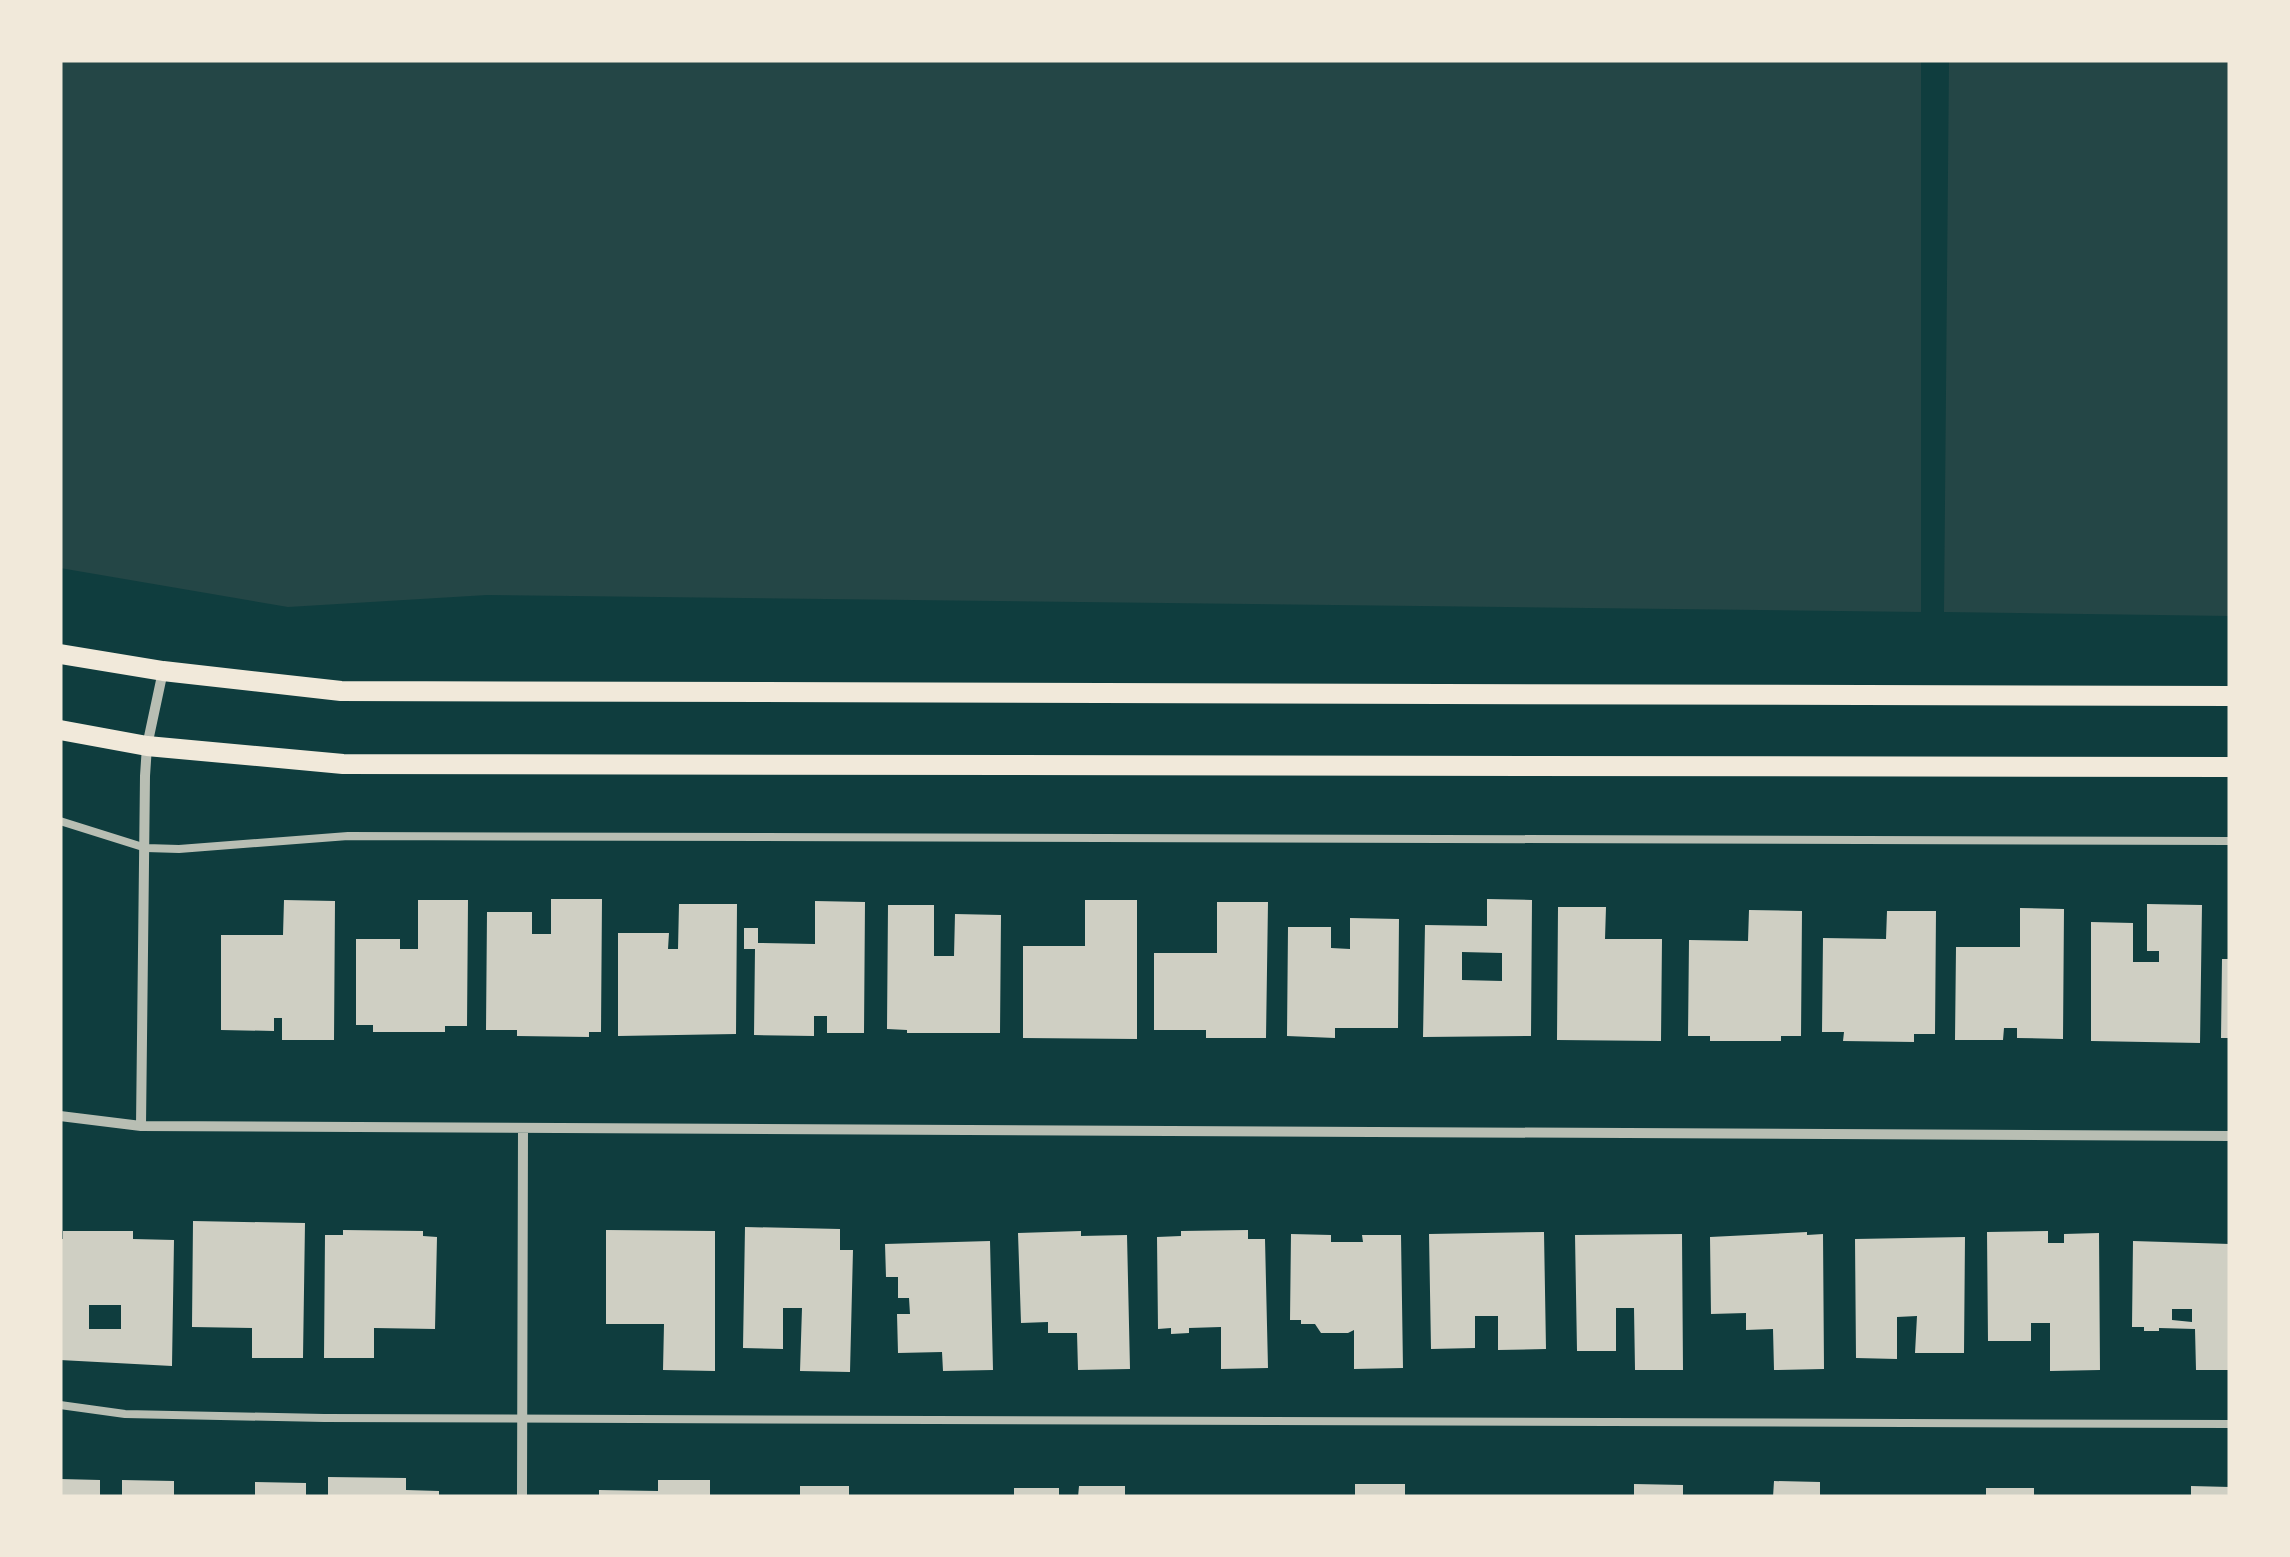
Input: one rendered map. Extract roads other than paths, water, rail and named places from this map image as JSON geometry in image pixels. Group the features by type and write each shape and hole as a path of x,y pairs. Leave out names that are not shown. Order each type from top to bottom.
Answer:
{"main road":[{"path":"60,654 163,671 361,691 2230,696"},
{"path":"60,730 147,746 342,764 2230,767"}],"street":[{"path":"141,1126 147,746 163,671"},
{"path":"60,1116 141,1126 2230,1136"},
{"path":"522,1497 524,1128"}],"lane":[{"path":"60,822 146,848 179,849 348,836 2230,841"},
{"path":"60,1405 125,1414 324,1418 2230,1424"}]}
